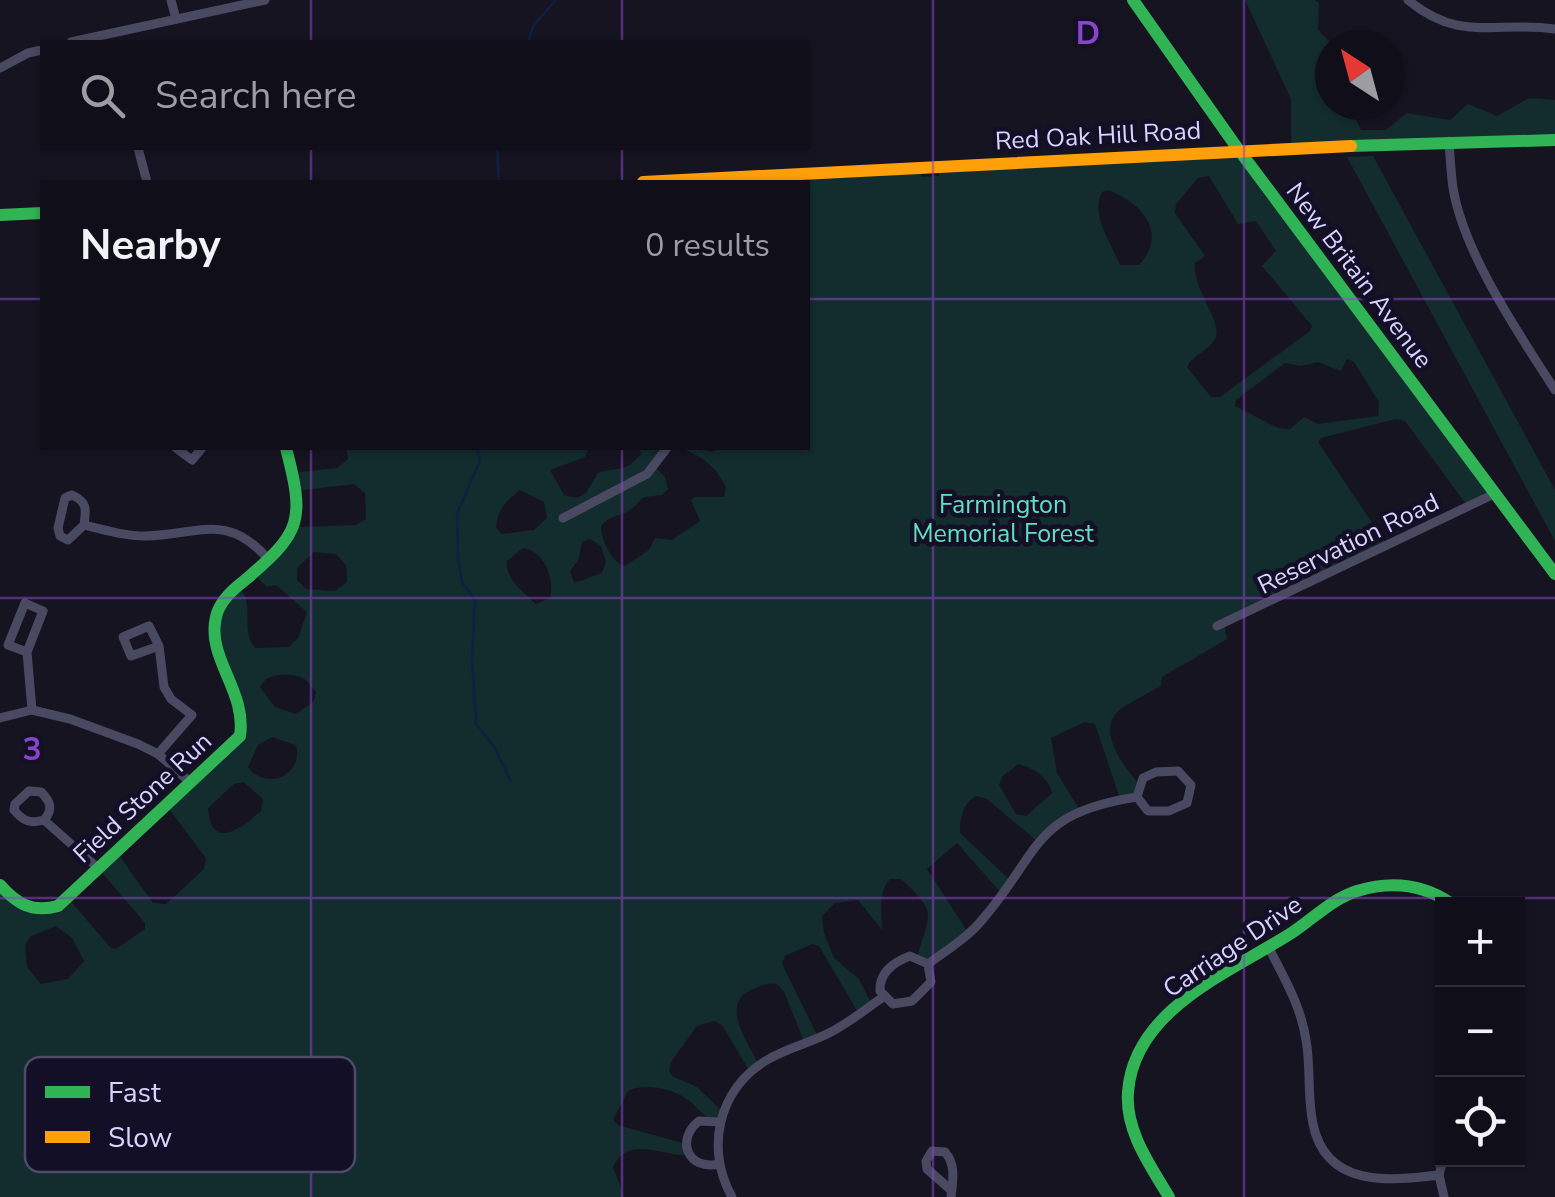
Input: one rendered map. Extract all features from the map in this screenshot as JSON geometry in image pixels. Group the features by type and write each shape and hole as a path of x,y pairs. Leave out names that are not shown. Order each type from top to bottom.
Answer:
{"street":[{"path":"171,0 176,19"},
{"path":"111,38 265,0"},
{"name":"New Britain Avenue","path":"1133,0 1239,150 1555,574"},
{"path":"1408,0 1422,12 1450,24 1487,30 1528,26 1555,29"},
{"path":"0,68 40,50"},
{"name":"Red Oak Hill Road","path":"680,180 1239,150 1555,140"},
{"path":"1449,141 1454,192 1473,248 1512,323 1555,390"},
{"path":"139,150 146,180"},
{"path":"0,215 40,213"},
{"path":"179,450 192,460 200,450"},
{"name":"Field Stone Run","path":"0,885 25,908 43,911 58,906 240,736 242,706 217,643 214,622 220,604 286,546 298,527 299,505 286,450"},
{"path":"563,518 646,474 664,450"},
{"name":"Reservation Road","path":"1217,626 1494,494"},
{"path":"72,495 82,499 86,508 84,525 68,540 60,536 64,498 72,495"},
{"path":"84,525 140,536 222,528 254,542 269,560"},
{"path":"26,652 8,645 25,603 43,611 26,652 32,710"},
{"path":"158,646 164,687 171,699 192,715 158,754"},
{"path":"0,718 32,710 70,719 158,754 190,782"},
{"path":"1178,771 1191,785 1187,802 1169,810 1148,810 1137,797 1143,778 1156,772 1178,771"},
{"path":"928,964 969,934 1034,847 1067,816 1089,806 1137,797"},
{"path":"44,820 98,868"},
{"name":"Carriage Drive","path":"1169,1197 1132,1130 1128,1092 1146,1040 1174,1010 1352,892 1386,884 1422,887 1440,897"},
{"path":"1269,948 1303,1023 1312,1124 1323,1149 1355,1175 1392,1180 1439,1175"},
{"path":"883,997 880,984 891,967 910,956 928,964"},
{"path":"883,997 899,1005 918,996 932,982 928,964"},
{"path":"732,1197 718,1164 720,1122 730,1097 750,1072 781,1053 833,1032 883,997"},
{"path":"718,1164 708,1166 694,1161 686,1140 699,1121 720,1122"},
{"path":"1441,1167 1444,1197"}],"green space":[{"path":"1245,0 1319,3 1315,30 1315,120 1356,120 1361,130 1386,130 1398,120 1405,120 1407,113 1450,120 1468,104 1497,116 1529,98 1555,100 1555,140 1291,147 1291,99"},
{"name":"Farmington Memorial Forest","path":"1239,150 1494,494 1468,507 1405,421 1396,419 1321,438 1318,442 1387,545 1224,623 1227,639 1162,677 1161,686 1115,714 1110,734 1138,783 1137,797 1120,799 1095,724 1085,722 1051,738 1057,773 1080,810 1038,842 987,799 972,799 963,811 960,833 1010,880 1001,893 957,843 927,869 969,934 928,964 917,957 927,922 926,907 901,879 890,879 883,891 882,930 858,900 835,903 822,916 824,933 834,958 859,979 872,1005 859,1014 819,946 812,944 785,956 782,964 819,1039 805,1044 777,984 753,989 738,1004 739,1024 759,1065 750,1072 722,1025 714,1021 697,1026 671,1062 669,1071 697,1087 723,1112 720,1122 672,1092 649,1087 628,1091 613,1120 618,1125 686,1144 689,1155 647,1149 628,1151 613,1167 624,1197 0,1197 0,885 43,911 67,897 116,949 145,929 145,923 98,868 116,851 153,903 166,904 204,869 206,858 166,805 245,721 214,622 239,585 246,600 248,630 255,648 289,647 298,638 307,612 276,585 267,587 253,573 297,527 356,525 366,519 365,493 354,484 296,491 292,473 337,468 348,459 346,450 588,450 585,457 550,470 564,495 577,498 586,493 598,473 630,464 641,454 640,450 666,450 654,466 665,477 668,489 662,495 644,497 601,526 608,550 625,566 649,550 655,538 672,540 700,521 691,500 694,497 724,497 726,487 712,467 683,450 810,450 810,180 680,180 920,167 921,177 939,176 939,166","holes":["1209,176 1238,224 1256,221 1276,251 1262,266 1312,326 1220,397 1211,397 1187,367 1212,343 1217,332 1195,273 1195,263 1205,256 1175,213 1176,204 1198,178","1102,192 1120,195 1147,220 1151,241 1139,265 1120,265 1098,210","1347,359 1354,362 1379,402 1378,416 1318,424 1304,417 1290,429 1278,428 1235,406 1236,400 1285,363 1301,366 1318,362 1341,371","520,490 544,502 547,518 534,530 502,534 496,528 500,511","590,539 601,546 606,562 602,573 574,583 570,571 578,561 582,542","523,548 537,554 551,582 550,598 536,604 516,585 507,561","314,552 336,554 346,565 347,582 335,591 306,589 297,580 297,568","290,675 308,682 316,693 313,702 296,714 275,707 260,687 266,679","272,737 296,745 294,765 282,777 264,778 256,774 248,767 258,745","1018,764 1040,774 1052,793 1026,816 1016,814 999,785 1002,777","243,782 263,799 261,811 228,832 215,830 208,808 234,784","56,926 72,938 84,961 68,979 41,984 27,967 25,945 31,936"]},
{"path":"1373,156 1555,490 1555,541 1347,157"}],"waterway":[{"path":"529,40 533,26 556,0"},
{"path":"497,150 499,180"},
{"path":"477,450 480,461 457,513 458,557 462,582 475,600 472,659 476,724 495,748 511,782"}],"traffic: fast":[{"path":"1133,0 1233,142 1555,574"},
{"path":"1351,146 1555,140"},
{"path":"0,215 40,213"},
{"path":"0,885 26,905 58,906 240,736 238,704 217,647 216,617 235,588 278,550 294,524 296,493 286,450"},
{"path":"1169,1197 1140,1147 1128,1106 1134,1063 1148,1037 1167,1015 1190,995 1348,894 1382,886 1406,886 1441,897"}],"traffic: slow":[{"path":"682,180 1351,146"}]}
